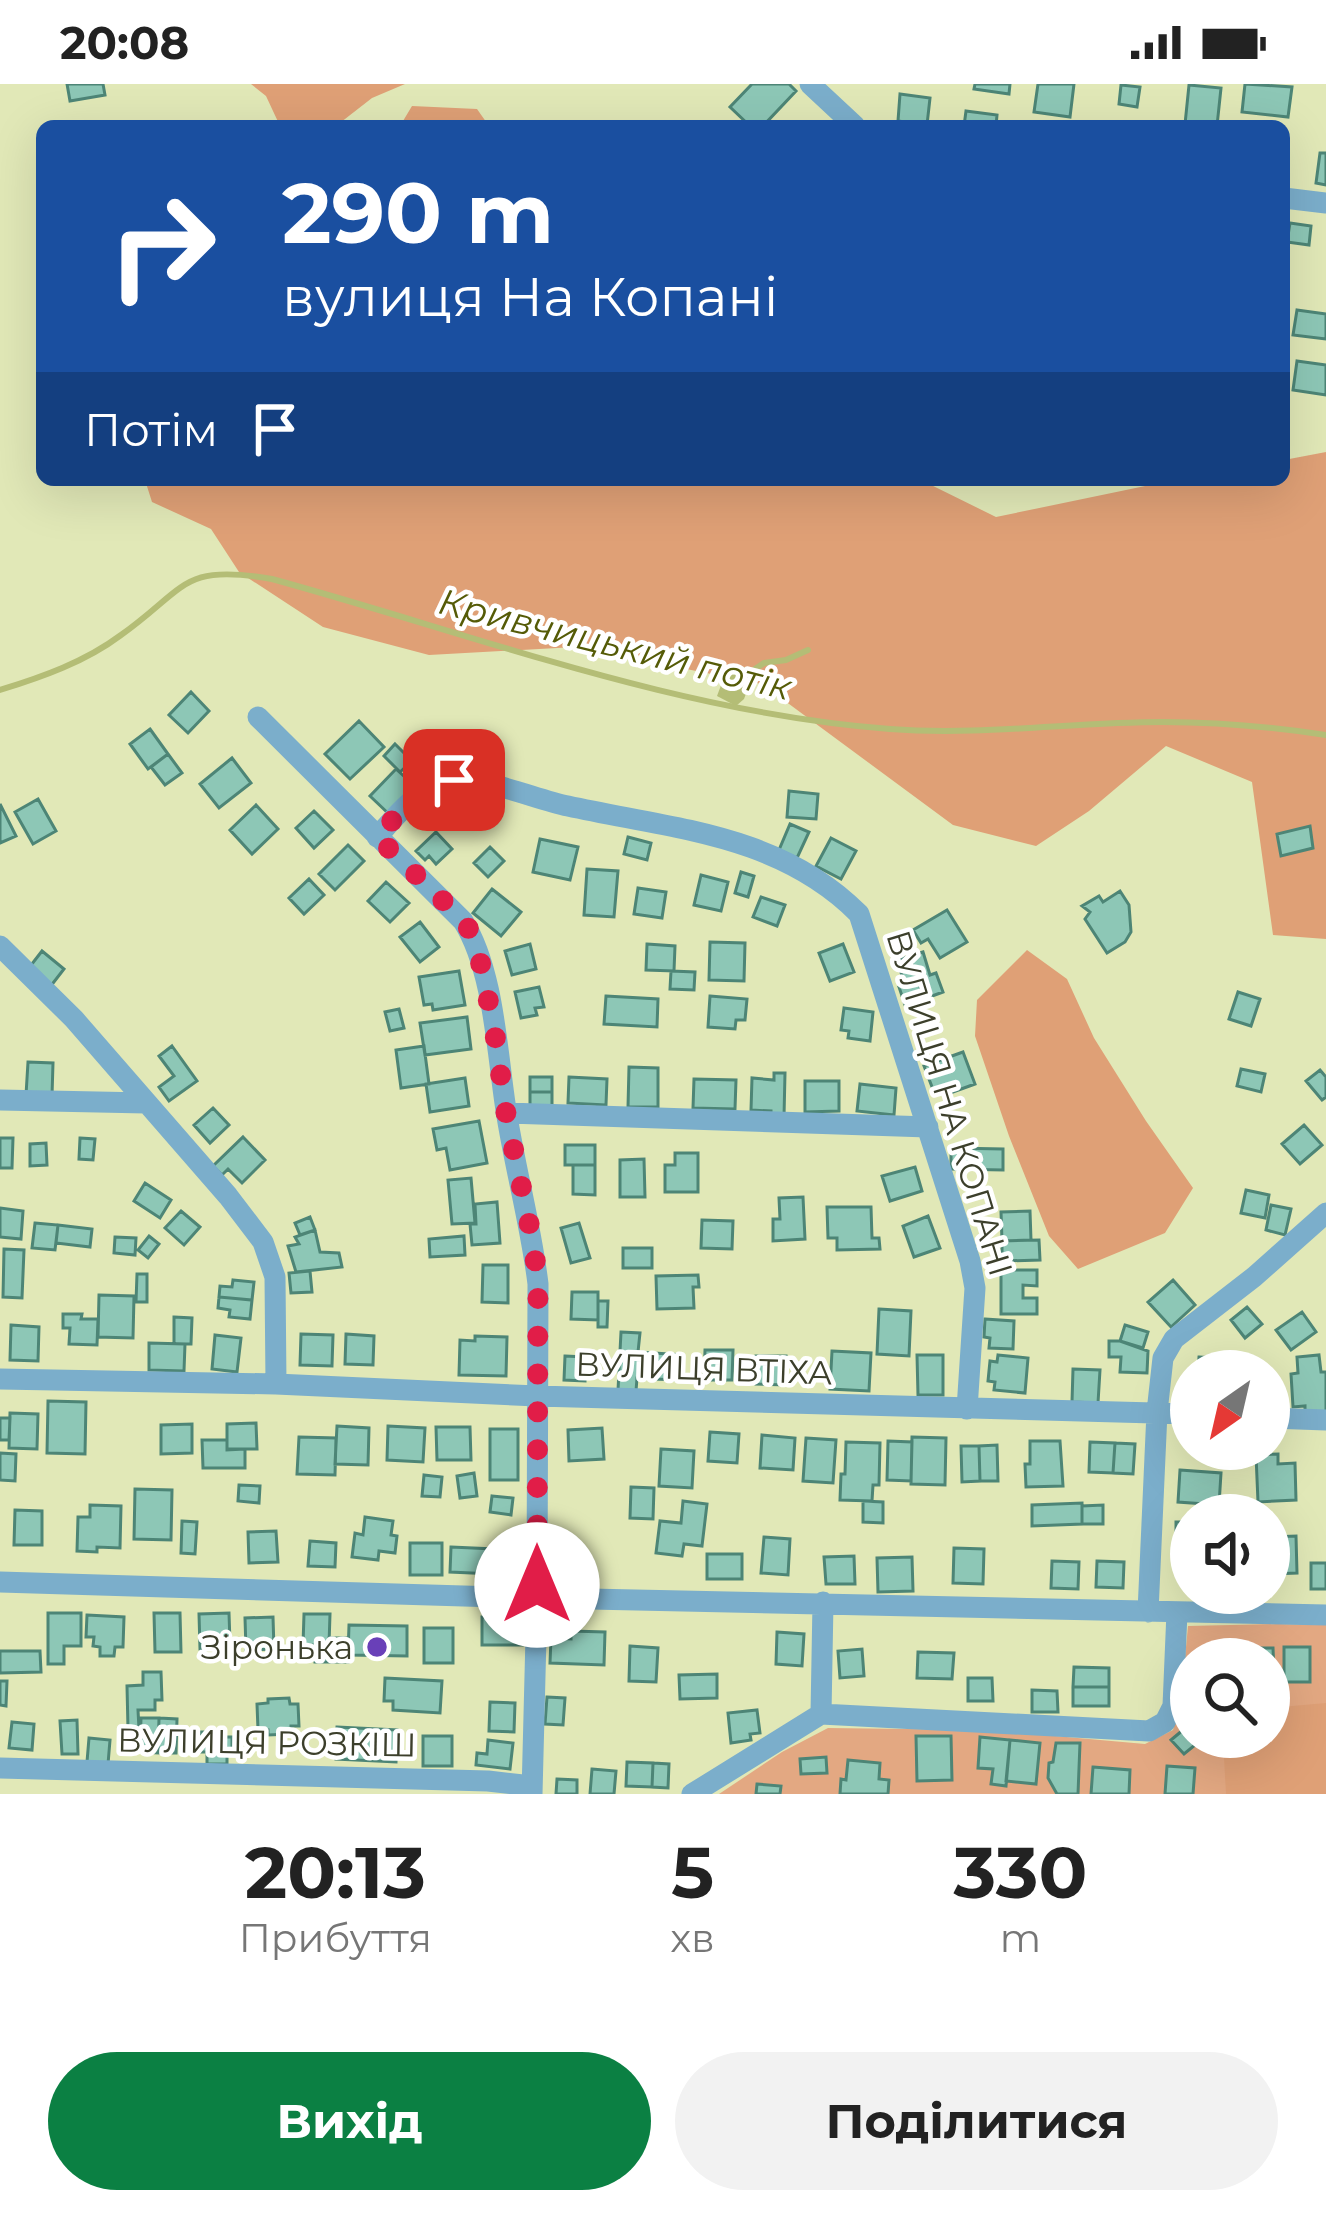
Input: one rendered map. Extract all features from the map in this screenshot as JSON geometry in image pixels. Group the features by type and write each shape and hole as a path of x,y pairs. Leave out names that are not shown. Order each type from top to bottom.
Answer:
{"street":[{"path":"810,84 849,120"},
{"path":"1290,199 1326,203"},
{"path":"258,717 464,921 476,941 536,1263 538,1598 532,1790"},
{"name":"ВУЛИЦЯ НА КОПАНІ","path":"377,837 422,794 454,780 722,837 766,851 839,894 859,914 970,1261 975,1288 967,1409"},
{"path":"0,946 74,1019 228,1196 262,1242 275,1276 276,1384"},
{"path":"0,1100 146,1103"},
{"path":"506,1113 928,1126"},
{"path":"1148,1612 1163,1358 1174,1340 1326,1214"},
{"name":"ВУЛИЦЯ ВТІХА","path":"0,1378 1170,1413"},
{"path":"1290,1419 1326,1420"},
{"path":"0,1582 1170,1612"},
{"path":"821,1714 824,1602"},
{"path":"692,1794 821,1714 1150,1731 1165,1723 1173,1706 1177,1614"},
{"path":"1276,1614 1326,1615"},
{"name":"ВУЛИЦЯ РОЗКІШ","path":"0,1768 464,1780 532,1790"}],"shaded area":[{"path":"251,84 405,84 372,98 344,120 277,120 266,96"},
{"path":"412,106 477,109 485,120 404,120"},
{"path":"1326,452 1326,939 1273,935 1252,782 1166,746 1089,811 1036,846 953,825 762,684 575,647 429,655 323,627 239,572 211,529 152,502 147,486 933,486 996,517 1145,486 1290,486 1290,459"},
{"path":"743,667 755,669 744,699 736,706 717,696 723,680"},
{"path":"1027,950 1067,979 1094,1038 1193,1188 1165,1233 1078,1269 1049,1236 975,1036 977,1000"},
{"path":"1326,1625 1326,1794 719,1794 828,1728 987,1730 1145,1744 1170,1732 1170,1758 1290,1758 1290,1638 1187,1638 1188,1626"},
{"path":"1326,1703 1326,1794 1226,1794 1224,1758 1290,1758 1290,1706"}],"building":[{"path":"67,84 103,84 105,95 70,101"},
{"path":"752,84 789,84 796,91 769,120 744,120 730,107"},
{"path":"975,84 1010,84 1009,94 974,89"},
{"path":"1038,84 1074,84 1070,117 1034,112"},
{"path":"1245,84 1292,87 1288,117 1242,112"},
{"path":"1121,85 1140,87 1137,107 1119,104"},
{"path":"1189,85 1221,88 1218,120 1185,120"},
{"path":"900,94 930,98 928,120 898,120"},
{"path":"966,111 997,115 997,120 965,120"},
{"path":"1320,153 1326,153 1326,185 1316,183"},
{"path":"1290,223 1311,226 1309,245 1290,242"},
{"path":"1297,310 1326,314 1326,339 1293,335"},
{"path":"1297,361 1326,365 1326,395 1293,390"},
{"path":"191,692 209,711 188,733 169,715"},
{"path":"359,721 384,747 350,779 325,754"},
{"path":"150,729 168,754 148,769 130,744"},
{"path":"395,744 412,761 400,772 384,756"},
{"path":"168,754 182,773 165,785 151,767"},
{"path":"431,756 439,766 420,782 412,771"},
{"path":"232,758 251,783 219,808 200,784"},
{"path":"396,769 418,789 391,816 370,796"},
{"path":"789,791 818,794 816,819 787,817"},
{"path":"38,799 56,831 33,844 15,812"},
{"path":"0,804 16,836 0,843"},
{"path":"256,805 278,829 252,854 230,830"},
{"path":"314,811 333,830 314,848 296,828"},
{"path":"790,824 809,832 797,858 779,850"},
{"path":"1310,826 1313,848 1281,856 1277,834"},
{"path":"436,832 452,849 436,864 416,851"},
{"path":"628,837 651,843 647,860 624,854"},
{"path":"831,838 856,851 841,879 816,866"},
{"path":"540,839 578,847 570,880 533,872"},
{"path":"348,845 364,861 335,890 319,874"},
{"path":"490,847 504,861 488,877 474,863"},
{"path":"587,869 618,871 614,917 584,915"},
{"path":"741,872 754,876 748,897 735,893"},
{"path":"701,875 728,882 721,911 694,905"},
{"path":"309,879 324,895 304,914 289,898"},
{"path":"386,882 409,903 390,922 368,901"},
{"path":"638,888 666,892 662,918 634,914"},
{"path":"492,889 521,912 501,936 473,913"},
{"path":"1120,891 1129,905 1131,932 1107,953 1085,919 1090,912 1082,906 1099,896 1103,902"},
{"path":"761,897 785,905 777,926 753,917"},
{"path":"947,910 967,942 940,958 928,939 921,943 913,930"},
{"path":"420,922 439,947 420,962 400,937"},
{"path":"710,942 745,943 744,981 709,980"},
{"path":"530,944 536,969 512,975 505,951"},
{"path":"647,944 675,946 674,971 646,970"},
{"path":"843,944 854,972 830,981 819,953"},
{"path":"42,951 64,969 50,987 28,969"},
{"path":"923,952 930,975 936,973 943,992 924,999 910,956"},
{"path":"910,956 924,999 905,1005 897,960"},
{"path":"459,971 465,1005 433,1010 432,1004 424,1005 419,977"},
{"path":"671,971 695,972 694,990 670,989"},
{"path":"539,987 544,1007 535,1008 537,1015 521,1018 515,992"},
{"path":"1238,992 1260,999 1251,1026 1229,1019"},
{"path":"606,996 658,999 657,1027 604,1024"},
{"path":"710,996 747,999 745,1020 736,1020 735,1029 708,1027"},
{"path":"844,1008 873,1012 870,1041 848,1038 849,1031 841,1030"},
{"path":"399,1009 404,1028 390,1031 385,1012"},
{"path":"467,1017 471,1049 425,1055 420,1023"},
{"path":"172,1046 197,1081 169,1101 159,1087 174,1076 159,1056"},
{"path":"424,1046 429,1084 401,1088 396,1050"},
{"path":"963,1052 975,1084 953,1092 951,1086 934,1092 924,1066"},
{"path":"28,1062 53,1063 52,1096 26,1095"},
{"path":"629,1067 658,1068 658,1107 628,1107"},
{"path":"1241,1069 1265,1074 1261,1092 1237,1086"},
{"path":"1320,1070 1326,1077 1322,1100 1306,1081"},
{"path":"774,1073 785,1073 784,1117 751,1110 752,1078 774,1080"},
{"path":"530,1077 552,1077 552,1092 530,1092"},
{"path":"569,1077 607,1079 606,1105 568,1103"},
{"path":"465,1078 469,1106 430,1112 426,1084"},
{"path":"694,1079 736,1080 735,1109 693,1108"},
{"path":"805,1081 839,1081 839,1111 805,1112"},
{"path":"860,1084 896,1088 894,1115 857,1111"},
{"path":"530,1092 552,1092 552,1107 530,1107"},
{"path":"213,1108 229,1125 210,1143 194,1125"},
{"path":"479,1121 487,1163 450,1170 446,1148 437,1150 433,1129"},
{"path":"1304,1125 1322,1145 1300,1164 1282,1144"},
{"path":"243,1137 265,1160 242,1183 228,1169 222,1175 213,1166"},
{"path":"0,1138 13,1138 12,1168 0,1168"},
{"path":"80,1138 95,1139 93,1160 79,1159"},
{"path":"46,1143 47,1165 30,1166 30,1144"},
{"path":"565,1145 595,1145 595,1165 565,1165"},
{"path":"951,1148 1003,1149 1003,1170 951,1169"},
{"path":"675,1153 698,1153 698,1192 665,1192 665,1165 675,1165"},
{"path":"644,1159 645,1197 620,1197 620,1160"},
{"path":"573,1165 595,1165 595,1195 573,1194"},
{"path":"915,1167 922,1191 890,1201 882,1176"},
{"path":"471,1178 475,1223 452,1224 448,1180"},
{"path":"145,1183 171,1200 160,1218 134,1201"},
{"path":"1246,1190 1269,1195 1265,1218 1241,1213"},
{"path":"803,1197 805,1239 773,1241 773,1219 780,1219 779,1198"},
{"path":"497,1202 500,1243 472,1245 475,1204"},
{"path":"1271,1205 1291,1209 1285,1235 1266,1230"},
{"path":"827,1207 871,1207 872,1238 879,1238 880,1249 837,1250 837,1238 828,1238"},
{"path":"0,1208 23,1211 21,1239 0,1237"},
{"path":"181,1211 200,1227 184,1245 165,1228"},
{"path":"1030,1211 1031,1240 1002,1241 1001,1212"},
{"path":"928,1216 940,1248 914,1257 903,1226"},
{"path":"310,1217 315,1230 300,1235 295,1223"},
{"path":"702,1220 733,1221 732,1249 701,1248"},
{"path":"35,1223 58,1225 55,1250 32,1248"},
{"path":"579,1223 590,1258 571,1263 561,1228"},
{"path":"58,1225 92,1229 90,1247 56,1243"},
{"path":"315,1230 320,1252 339,1253 342,1267 296,1272 288,1246 299,1244 295,1237"},
{"path":"149,1236 159,1244 148,1258 138,1250"},
{"path":"464,1236 465,1255 430,1257 429,1239"},
{"path":"115,1237 136,1238 135,1255 114,1253"},
{"path":"1039,1240 1040,1260 1002,1261 1002,1241"},
{"path":"623,1248 652,1248 652,1268 623,1268"},
{"path":"4,1249 24,1250 22,1298 3,1297"},
{"path":"483,1265 508,1265 508,1303 482,1302"},
{"path":"1001,1270 1037,1270 1037,1286 1023,1285 1023,1298 1037,1298 1037,1314 1001,1314"},
{"path":"310,1271 312,1292 291,1293 289,1273"},
{"path":"137,1274 147,1274 147,1302 136,1302"},
{"path":"698,1275 694,1308 657,1309 656,1276"},
{"path":"233,1280 254,1282 252,1300 219,1297 220,1286 232,1287"},
{"path":"1173,1280 1195,1305 1171,1327 1148,1302"},
{"path":"572,1292 598,1292 598,1320 571,1319"},
{"path":"99,1295 134,1296 133,1338 98,1337"},
{"path":"219,1297 252,1300 250,1319 229,1317 230,1310 218,1308"},
{"path":"598,1301 608,1301 607,1327 598,1327"},
{"path":"1247,1307 1262,1324 1245,1338 1231,1320"},
{"path":"879,1309 911,1311 909,1356 877,1354"},
{"path":"1302,1312 1316,1332 1291,1350 1276,1330"},
{"path":"63,1314 98,1319 97,1345 69,1344 70,1328 63,1328"},
{"path":"174,1317 192,1318 191,1344 174,1344"},
{"path":"985,1319 1014,1321 1013,1349 989,1348"},
{"path":"11,1325 39,1327 38,1361 10,1360"},
{"path":"1125,1325 1148,1332 1143,1348 1120,1341"},
{"path":"621,1332 640,1333 638,1352 654,1353 653,1379 637,1378 636,1391 618,1390"},
{"path":"301,1334 333,1335 332,1366 300,1365"},
{"path":"346,1334 374,1336 373,1365 345,1364"},
{"path":"215,1335 241,1338 237,1372 212,1369"},
{"path":"475,1336 507,1337 506,1376 459,1375 460,1340 475,1341"},
{"path":"1109,1341 1148,1351 1147,1373 1120,1372 1121,1357 1109,1357"},
{"path":"149,1343 185,1344 184,1371 149,1370"},
{"path":"705,1350 733,1350 732,1380 704,1380"},
{"path":"832,1351 871,1353 869,1391 830,1389"},
{"path":"654,1353 683,1355 681,1380 653,1379"},
{"path":"917,1355 943,1355 943,1395 918,1395"},
{"path":"998,1355 1028,1358 1025,1393 994,1390 995,1382 988,1381 990,1361 997,1362"},
{"path":"1319,1355 1321,1372 1326,1372 1326,1412 1305,1413 1305,1406 1293,1407 1291,1374 1298,1373 1297,1357"},
{"path":"565,1356 585,1357 585,1381 564,1380"},
{"path":"756,1356 786,1356 786,1385 756,1384"},
{"path":"1073,1369 1100,1370 1098,1403 1072,1402"},
{"path":"48,1401 86,1402 85,1454 47,1453"},
{"path":"10,1413 38,1414 37,1449 9,1448"},
{"path":"0,1418 10,1418 9,1440 0,1440"},
{"path":"256,1423 257,1449 227,1449 227,1424"},
{"path":"192,1424 192,1453 161,1454 161,1425"},
{"path":"337,1426 369,1428 368,1465 335,1464"},
{"path":"388,1426 425,1428 423,1462 387,1460"},
{"path":"436,1427 470,1427 471,1460 437,1460"},
{"path":"602,1428 604,1459 569,1461 568,1430"},
{"path":"490,1429 518,1429 518,1480 490,1480"},
{"path":"710,1432 739,1434 737,1463 708,1461"},
{"path":"762,1435 795,1438 793,1470 760,1468"},
{"path":"299,1437 336,1438 335,1475 297,1474"},
{"path":"912,1437 946,1438 945,1485 911,1484"},
{"path":"806,1438 836,1440 833,1483 803,1481"},
{"path":"202,1440 227,1440 227,1450 245,1449 245,1468 203,1468"},
{"path":"888,1441 912,1442 911,1481 887,1480"},
{"path":"1030,1441 1060,1441 1063,1486 1026,1487"},
{"path":"846,1442 880,1443 879,1485 873,1485 872,1501 840,1500"},
{"path":"1090,1442 1115,1443 1113,1473 1089,1472"},
{"path":"1115,1443 1135,1444 1133,1474 1113,1473"},
{"path":"997,1445 998,1481 980,1481 979,1446"},
{"path":"961,1446 979,1446 980,1481 962,1482"},
{"path":"661,1449 694,1451 692,1488 659,1486"},
{"path":"0,1453 16,1454 15,1481 0,1480"},
{"path":"1290,1463 1295,1463 1296,1500 1290,1500 1290,1494 1258,1494 1257,1470 1290,1470"},
{"path":"1180,1470 1221,1473 1220,1494 1178,1494"},
{"path":"474,1473 477,1496 460,1498 457,1476"},
{"path":"424,1475 442,1477 440,1497 422,1496"},
{"path":"239,1485 260,1486 259,1503 238,1501"},
{"path":"631,1487 654,1488 653,1519 630,1518"},
{"path":"135,1489 172,1490 171,1540 134,1539"},
{"path":"492,1496 513,1498 511,1515 490,1512"},
{"path":"683,1501 707,1504 702,1546 684,1544 682,1556 656,1553 660,1521 681,1523"},
{"path":"863,1501 883,1502 883,1523 863,1522"},
{"path":"1082,1503 1082,1524 1032,1526 1032,1505"},
{"path":"90,1505 121,1506 120,1548 77,1551 78,1517 90,1517"},
{"path":"1103,1505 1103,1524 1082,1524 1082,1506"},
{"path":"15,1510 42,1511 42,1545 14,1545"},
{"path":"365,1517 393,1521 395,1553 379,1551 378,1560 352,1557 355,1533 363,1535"},
{"path":"182,1521 197,1522 195,1554 181,1553"},
{"path":"276,1531 278,1562 249,1563 248,1532"},
{"path":"1290,1536 1296,1536 1297,1573 1290,1573"},
{"path":"764,1537 790,1539 788,1575 761,1573"},
{"path":"310,1541 336,1543 335,1567 308,1566"},
{"path":"410,1543 442,1543 442,1575 410,1575"},
{"path":"494,1546 520,1548 518,1572 510,1578 494,1577"},
{"path":"451,1547 494,1549 493,1574 450,1572"},
{"path":"954,1548 984,1549 983,1584 953,1583"},
{"path":"707,1554 742,1554 742,1579 707,1579"},
{"path":"854,1556 855,1584 826,1584 824,1557"},
{"path":"912,1557 913,1591 878,1592 877,1558"},
{"path":"1052,1561 1079,1562 1078,1589 1051,1588"},
{"path":"1097,1561 1124,1562 1123,1588 1096,1587"},
{"path":"1311,1563 1326,1563 1326,1589 1311,1589"},
{"path":"48,1613 81,1613 81,1646 64,1646 64,1664 48,1664"},
{"path":"154,1613 180,1613 181,1652 155,1652"},
{"path":"229,1613 230,1643 220,1643 221,1649 200,1649 199,1614"},
{"path":"304,1614 330,1614 329,1645 303,1645"},
{"path":"87,1615 124,1617 123,1647 115,1647 114,1656 100,1656 100,1647 93,1646 94,1637 86,1637"},
{"path":"273,1617 274,1649 246,1650 245,1618"},
{"path":"482,1617 522,1617 523,1645 482,1645"},
{"name":"Зіронька","path":"349,1625 407,1626 407,1656 348,1655"},
{"path":"424,1628 453,1628 453,1663 424,1663"},
{"path":"571,1631 605,1632 604,1665 550,1663 551,1638 571,1639"},
{"path":"777,1632 804,1634 802,1666 776,1664"},
{"path":"329,1638 348,1638 348,1662 315,1662 315,1645 329,1645"},
{"path":"630,1646 658,1648 656,1682 629,1681"},
{"path":"1290,1647 1310,1647 1310,1682 1290,1682"},
{"path":"862,1649 864,1676 840,1678 838,1651"},
{"path":"0,1651 40,1651 41,1672 0,1673"},
{"path":"918,1652 954,1653 952,1679 917,1678"},
{"path":"1074,1667 1109,1668 1109,1687 1073,1687"},
{"path":"143,1672 161,1672 162,1700 155,1700 155,1710 138,1710 139,1729 128,1729 127,1686 143,1685"},
{"path":"717,1674 717,1698 680,1699 679,1675"},
{"path":"385,1678 442,1681 440,1713 393,1710 393,1701 384,1701"},
{"path":"968,1678 992,1678 993,1701 968,1701"},
{"path":"0,1681 7,1681 6,1706 0,1705"},
{"path":"1073,1687 1109,1687 1109,1706 1073,1706"},
{"path":"1032,1690 1057,1691 1058,1712 1032,1712"},
{"path":"547,1697 565,1698 563,1725 545,1724"},
{"path":"289,1698 290,1704 298,1704 299,1726 291,1726 291,1734 268,1735 268,1730 258,1730 257,1704"},
{"path":"490,1702 515,1703 514,1732 489,1731"},
{"path":"757,1710 760,1733 750,1734 751,1740 731,1743 728,1713"},
{"path":"141,1718 159,1718 158,1753 140,1752"},
{"path":"159,1718 177,1719 176,1753 158,1753"},
{"path":"77,1720 78,1754 62,1754 60,1721"},
{"path":"12,1722 34,1724 32,1750 9,1748"},
{"path":"337,1727 397,1730 396,1762 336,1759"},
{"path":"200,1732 217,1732 217,1752 200,1752"},
{"path":"423,1736 452,1736 452,1766 423,1766"},
{"path":"916,1736 951,1736 952,1780 917,1781"},
{"path":"217,1737 232,1737 232,1753 227,1753 227,1764 207,1764 207,1752 217,1752"},
{"path":"980,1737 1010,1740 1006,1786 991,1784 993,1769 978,1768"},
{"path":"89,1738 110,1740 108,1764 87,1762"},
{"path":"488,1740 513,1743 510,1769 476,1765 477,1753 487,1754"},
{"path":"1010,1740 1040,1743 1036,1784 1006,1781"},
{"path":"1056,1743 1080,1743 1078,1794 1057,1794 1048,1778"},
{"path":"826,1757 827,1773 801,1774 800,1759"},
{"path":"848,1760 880,1763 879,1779 889,1780 888,1794 840,1794"},
{"path":"627,1762 653,1763 652,1787 626,1786"},
{"path":"653,1763 669,1764 668,1788 652,1787"},
{"path":"1167,1766 1195,1768 1193,1794 1165,1794"},
{"path":"1093,1767 1130,1770 1129,1794 1091,1794"},
{"path":"592,1769 616,1771 614,1794 590,1794"},
{"path":"557,1779 577,1780 577,1794 556,1794"},
{"path":"757,1784 781,1786 780,1794 756,1794"}],"waterway":[{"name":"Кривчицький потік","path":"0,690 93,653 187,583 219,574 272,579 578,669 733,707 811,720 924,731 1183,722 1326,735"},
{"path":"755,669 808,650"}],"place":[{"name":"Зіронька","path":"377,1647"}],"route":[{"path":"454,780 422,794 377,837 464,921 476,941 538,1284 537,1585"}]}
